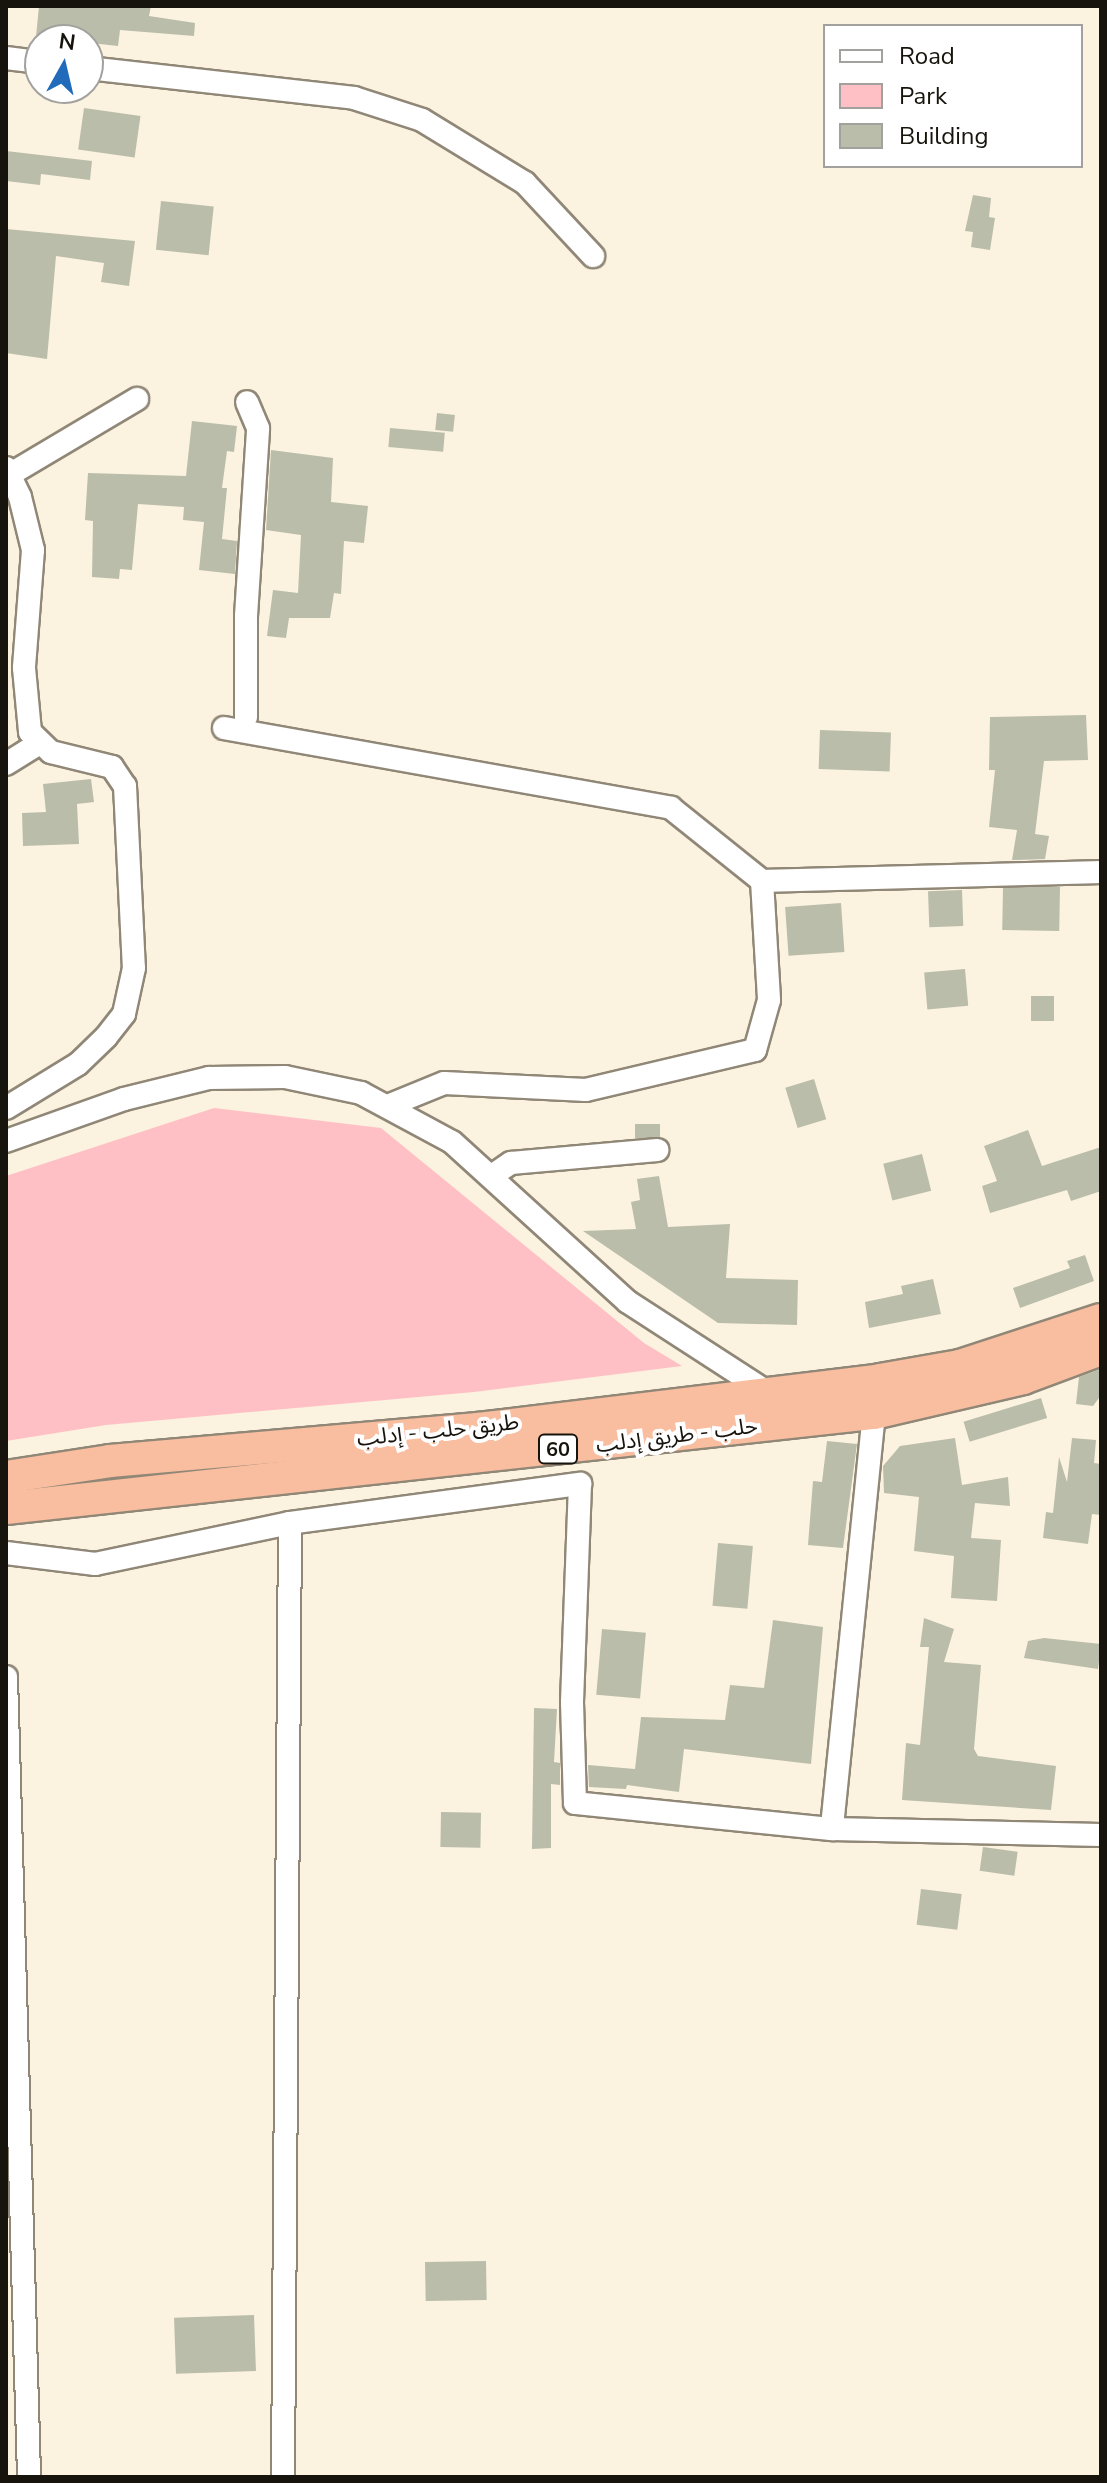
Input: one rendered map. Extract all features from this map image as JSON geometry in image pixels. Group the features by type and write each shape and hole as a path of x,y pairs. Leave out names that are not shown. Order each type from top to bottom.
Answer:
{"highway":[{"name":"طريق حلب - إدلب","path":"6,1477 110,1461 478,1429 960,1366 1101,1320"},
{"name":"حلب - طريق إدلب","path":"6,1508 874,1413 1023,1378 1101,1349"}],"street":[{"path":"104,70 354,98 422,120 525,183 593,256"},
{"path":"6,1108 78,1064 106,1037 124,1014 134,968 125,786 101,761 51,752 38,744 25,710 15,667 33,550 8,472 137,399"},
{"path":"246,717 246,616 258,428 247,402"},
{"path":"224,728 671,808 762,881 1101,872"},
{"path":"6,764 38,744"},
{"path":"390,1105 444,1083 586,1090 755,1050 769,1000 762,881"},
{"path":"6,1141 124,1099 209,1078 285,1077 390,1105 452,1142 493,1175 628,1302 767,1392"},
{"path":"493,1175 511,1163 657,1150"},
{"path":"832,1829 874,1413"},
{"path":"6,1553 95,1564 290,1523 580,1484 572,1702 575,1803 832,1829 1101,1835"},
{"path":"283,2477 290,1523"},
{"path":"6,1677 29,2477"}],"green space":[{"path":"214,1108 381,1128 644,1343 682,1366 474,1392 106,1425 6,1441 6,1176"}],"building":[{"path":"39,6 151,6 149,16 195,23 194,36 120,30 118,46 104,44 104,24 37,24"},
{"path":"84,108 140,116 135,158 78,150"},
{"path":"6,151 92,161 90,180 41,174 40,185 6,181"},
{"path":"973,195 991,198 989,217 995,218 990,250 971,247 973,232 965,231"},
{"path":"161,201 214,207 209,255 156,250"},
{"path":"6,229 135,241 129,286 101,282 104,263 56,256 47,359 6,353"},
{"path":"437,413 455,415 453,432 435,430"},
{"path":"192,421 237,426 234,452 227,451 222,488 227,488 222,539 237,541 235,574 199,570 204,522 183,520 184,507 138,504 132,570 120,569 119,579 92,577 93,521 85,520 88,473 186,476"},
{"path":"390,428 445,433 443,452 388,447"},
{"path":"271,450 333,458 331,502 368,506 364,543 344,541 341,594 334,593 330,618 289,618 286,638 267,636 273,590 298,593 301,535 266,530"},
{"path":"1086,715 1088,760 1044,761 1035,834 1049,836 1045,859 1012,860 1017,830 989,827 995,770 989,770 990,717"},
{"path":"820,730 891,732 890,771 819,769"},
{"path":"91,779 94,802 77,804 79,844 23,846 22,813 46,812 43,784"},
{"path":"1003,886 1060,887 1059,931 1002,930"},
{"path":"962,890 963,926 929,927 928,891"},
{"path":"841,903 844,952 789,956 785,907"},
{"path":"965,969 968,1006 927,1009 924,973"},
{"path":"1031,996 1054,996 1054,1021 1031,1021"},
{"path":"814,1079 826,1119 798,1128 785,1088"},
{"path":"635,1124 660,1124 660,1138 635,1138"},
{"path":"1028,1130 1042,1166 1101,1147 1101,1191 1071,1201 1067,1190 990,1213 982,1186 997,1181 984,1146"},
{"path":"922,1154 931,1191 892,1201 883,1164"},
{"path":"659,1176 668,1227 730,1224 726,1278 798,1280 797,1325 718,1323 583,1231 636,1229 631,1202 640,1200 637,1179"},
{"path":"1085,1255 1094,1281 1020,1308 1013,1288 1070,1268 1067,1261"},
{"path":"933,1279 941,1314 869,1328 865,1302 903,1294 901,1286"},
{"path":"1101,1369 1099,1398 1093,1406 1076,1404 1079,1377"},
{"path":"1041,1398 1047,1418 970,1442 964,1422"},
{"path":"955,1438 962,1485 1008,1477 1010,1506 975,1503 971,1538 1001,1540 997,1601 951,1598 954,1556 914,1551 919,1497 884,1493 883,1466 900,1446"},
{"path":"1072,1438 1096,1440 1094,1463 1101,1464 1101,1515 1092,1514 1088,1544 1043,1538 1046,1512 1053,1513 1059,1457 1067,1482"},
{"path":"827,1441 857,1444 843,1548 808,1545 813,1481 822,1482"},
{"path":"718,1543 753,1546 747,1609 713,1606"},
{"path":"924,1618 954,1629 944,1662 981,1665 974,1749 978,1756 1056,1766 1051,1810 902,1800 906,1743 920,1745 929,1647 920,1647"},
{"path":"773,1620 823,1627 811,1764 684,1749 679,1792 627,1785 626,1789 589,1787 588,1765 635,1769 641,1717 725,1720 730,1685 764,1688"},
{"path":"602,1629 646,1633 640,1699 596,1695"},
{"path":"1044,1638 1101,1644 1098,1669 1024,1658 1028,1641"},
{"path":"534,1708 557,1709 554,1762 560,1763 560,1785 551,1784 551,1848 532,1849"},
{"path":"441,1812 481,1813 480,1848 440,1847"},
{"path":"983,1847 1018,1852 1014,1876 980,1871"},
{"path":"921,1889 962,1894 957,1930 917,1925"},
{"path":"486,2261 487,2300 426,2301 425,2262"},
{"path":"254,2315 256,2371 176,2374 174,2318"}]}
